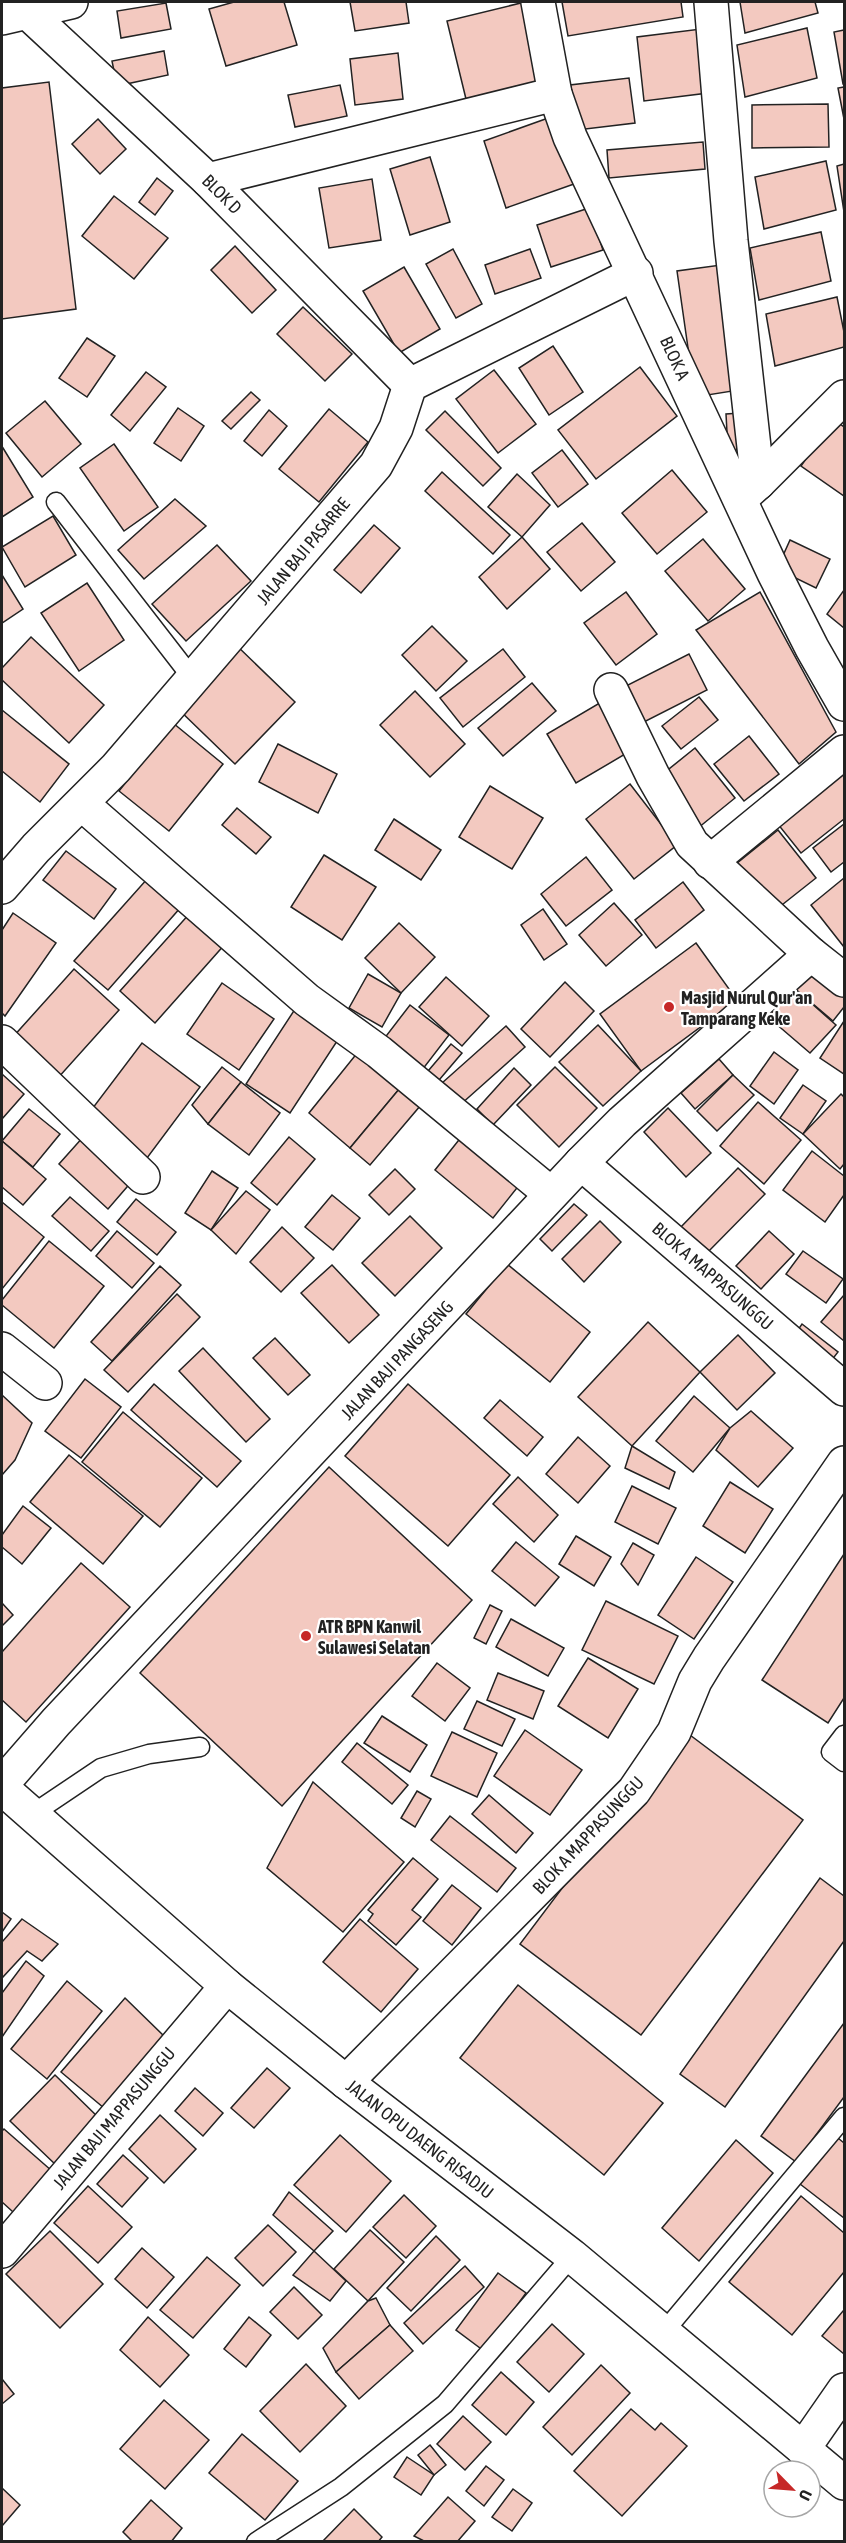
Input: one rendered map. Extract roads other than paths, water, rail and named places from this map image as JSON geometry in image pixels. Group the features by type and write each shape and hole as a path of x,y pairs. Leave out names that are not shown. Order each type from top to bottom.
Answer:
{"street":[{"path":"14,15 71,2"},
{"name":"BLOK A","path":"538,2 555,94 570,137 636,273 749,491 801,626 844,704"},
{"path":"711,2 749,491"},
{"name":"BLOK D","path":"14,15 208,180 410,385"},
{"path":"208,180 555,94"},
{"path":"410,385 636,273"},
{"name":"JALAN BAJI PASARRE","path":"2,887 36,848 81,804 193,679 376,465 396,428 410,385"},
{"path":"749,491 844,397"},
{"path":"611,690 653,776 692,844 811,954 844,980"},
{"path":"710,862 844,752"},
{"path":"81,804 307,1000 379,1052 551,1194"},
{"name":"JALAN BAJI PANGASENG","path":"2,1786 56,1722 581,1163 622,1122 811,954"},
{"path":"2,1042 143,1177"},
{"name":"BLOK A MAPPASUNGGU","path":"581,1163 844,1389"},
{"path":"2,1348 45,1383"},
{"name":"BLOK A MAPPASUNGGU","path":"346,2082 634,1791 674,1732 695,1681 709,1658 844,1463"},
{"name":"JALAN OPU DAENG RISADJU","path":"2,1786 31,1815 227,1986 346,2082 572,2256 844,2482"},
{"name":"JALAN BAJI MAPPASUNGGU","path":"2,2251 227,1986"},
{"path":"804,2449 844,2390"}],"lane":[{"path":"56,502 193,679"},
{"path":"844,1735 831,1752 844,1762"},
{"path":"31,1815 101,1768 149,1754 200,1747"},
{"path":"663,2333 844,2117"},
{"path":"256,2541 340,2487 445,2404 572,2256"}],"place":[{"name":"Masjid Nurul Qur'an Tamparang Keke","path":"669,1007"},
{"name":"ATR BPN Kanwil Sulawesi Selatan","path":"306,1636"}]}
